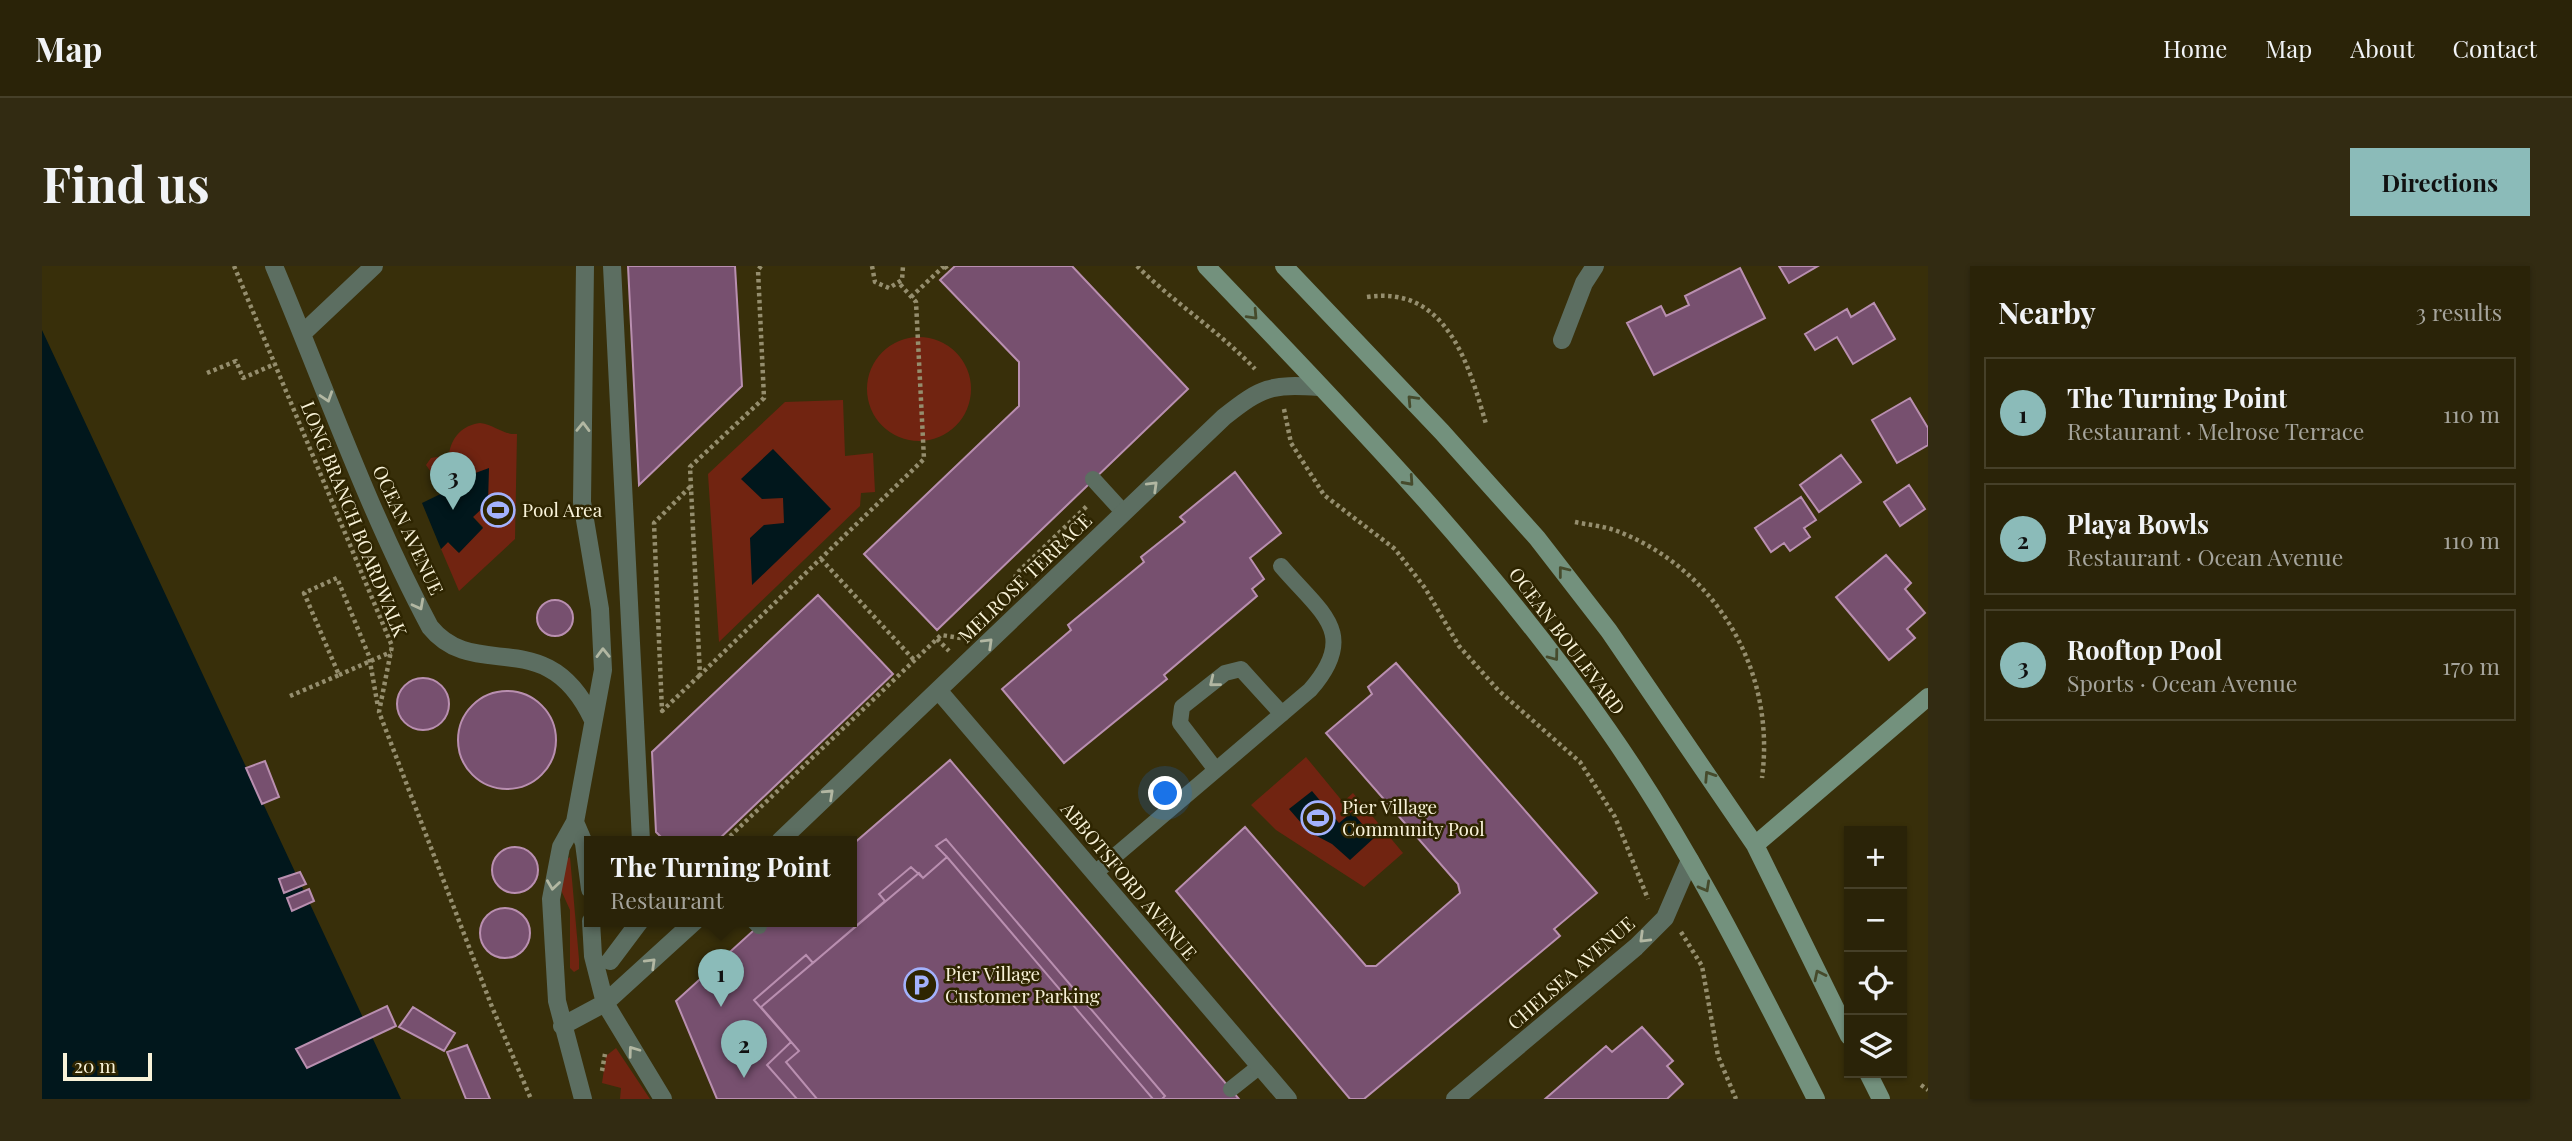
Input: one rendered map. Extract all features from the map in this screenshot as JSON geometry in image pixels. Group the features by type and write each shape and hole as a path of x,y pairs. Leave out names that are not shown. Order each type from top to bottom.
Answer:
{"main road":[{"name":"OCEAN BOULEVARD","path":"1206,266 1399,469 1503,589 1610,732 1690,860 1816,1099"},
{"name":"OCEAN BOULEVARD","path":"1284,266 1442,432 1537,538 1616,641 1755,845 1844,1026"},
{"path":"1755,845 1928,698"},
{"path":"1870,1078 1881,1099"}],"street":[{"name":"OCEAN AVENUE","path":"274,266 303,333 333,417 430,627 452,646 540,662 555,670 581,695 593,720"},
{"path":"303,333 374,266"},
{"path":"583,1099 562,1026 554,977 551,898 561,848 575,822 601,684 603,647 582,502 585,266"},
{"path":"612,266 641,836"},
{"path":"1562,340 1584,283 1595,266"},
{"name":"MELROSE TERRACE","path":"784,836 1254,393 1270,387 1319,387"},
{"name":"ABBOTSFORD AVENUE","path":"938,690 1288,1099"},
{"path":"575,822 584,843"},
{"name":"CHELSEA AVENUE","path":"1455,1099 1636,947 1665,918 1690,860"},
{"path":"591,927 593,956 605,1003 663,1099"},
{"path":"610,961 636,927"},
{"path":"562,1026 605,1003 688,927"}],"lane":[{"path":"1098,485 1124,513"},
{"path":"1095,873 1282,714 1328,669 1336,650 1333,629 1281,566"},
{"path":"1216,770 1184,729 1179,718 1182,707 1225,673 1236,668 1246,673 1282,714"},
{"path":"1231,1089 1259,1066"}],"path":[{"name":"LONG BRANCH BOARDWALK","path":"234,266 392,646 379,712"},
{"path":"700,675 690,467 764,398 758,270 761,266"},
{"path":"872,266 872,276 878,285 889,288 899,283 904,275 903,266"},
{"path":"911,297 944,266 949,272"},
{"path":"1137,266 1173,300 1207,323 1261,374"},
{"path":"691,486 654,523 662,711 923,459 916,302 899,283"},
{"path":"1367,298 1385,295 1409,301 1451,331 1473,379 1486,424"},
{"path":"207,373 236,361 243,377 275,364"},
{"path":"1283,404 1291,443 1324,495 1395,549 1425,588 1459,646 1498,690 1580,762 1615,817 1634,858 1640,885 1651,905"},
{"path":"1012,594 1016,574 1098,485"},
{"path":"1575,522 1616,530 1683,568 1707,592 1735,630 1760,694 1766,747 1762,778"},
{"path":"821,559 914,660"},
{"path":"339,675 304,593 337,578 370,662 379,712 492,1007 531,1099"},
{"path":"730,836 941,635 966,638"},
{"path":"290,696 391,652"},
{"path":"890,683 898,691"},
{"path":"1681,932 1702,967 1718,1056 1736,1099"},
{"path":"1921,1085 1928,1090"}],"shaded area":[{"path":"919,337 939,341 956,352 967,369 971,389 967,409 956,426 939,437 919,441 899,437 882,426 871,409 867,389 871,369 882,352 899,341"},
{"path":"843,400 845,456 873,453 875,492 861,493 860,506 719,642 708,474 785,402"},
{"name":"Pool Area","path":"480,423 517,434 515,539 459,591 441,549 448,542 458,552 483,527 473,517 458,482 453,489 443,489 426,465 431,458 449,455 452,443 459,433 468,426"},
{"name":"Pier Village Community Pool","path":"1306,757 1343,802 1353,793 1403,853 1364,887 1276,830 1251,805"},
{"path":"570,857 579,959 579,969 574,972 570,968 570,910 561,890 567,859"},
{"path":"616,1048 650,1099 620,1099 621,1088 602,1083 606,1056"}],"water":[{"path":"42,330 401,1099 42,1099"},
{"path":"773,449 831,509 752,585 750,538 764,525 784,523 783,498 762,499 741,479"},
{"path":"489,468 488,503 473,517 483,528 459,553 448,542 441,549 422,503 455,487 459,479"},
{"path":"1312,791 1339,823 1352,812 1374,838 1350,860 1332,844 1309,832 1289,809"}],"building":[{"path":"628,266 735,266 742,386 639,485"},
{"path":"955,266 1072,266 1188,389 937,630 864,554 1019,406 1019,362 940,280"},
{"path":"1779,266 1818,266 1789,283"},
{"path":"1740,268 1765,318 1654,375 1627,323 1661,306 1666,316 1689,305 1685,296"},
{"path":"1874,303 1895,339 1853,364 1837,337 1815,350 1805,334 1847,309 1851,317"},
{"path":"1910,398 1928,428 1928,445 1897,463 1872,420"},
{"path":"1841,455 1861,482 1819,512 1800,485"},
{"path":"1235,472 1281,533 1250,558 1264,579 1252,589 1257,596 1164,675 1167,679 1064,763 1002,689 1071,630 1068,625 1144,562 1141,557 1185,522 1180,517"},
{"path":"1909,485 1925,509 1900,526 1884,502"},
{"path":"1801,497 1816,520 1804,528 1810,537 1790,551 1784,543 1771,552 1755,528"},
{"path":"1886,555 1911,583 1905,589 1925,613 1907,629 1915,638 1889,660 1836,597"},
{"path":"818,595 893,674 722,836 660,836 656,832 652,752"},
{"path":"555,600 568,605 573,618 568,631 555,636 542,631 537,618 542,605"},
{"path":"1396,663 1597,893 1554,929 1560,936 1364,1099 1350,1099 1176,891 1245,827 1366,966 1376,966 1460,893 1458,884 1326,733 1372,694 1368,687"},
{"path":"423,678 433,680 441,686 447,694 447,714 441,722 433,728 423,730 413,728 405,722 399,714 397,704 399,694 405,686 413,680"},
{"path":"507,691 526,695 542,705 552,721 556,740 552,759 542,775 526,785 507,789 488,785 472,775 462,759 458,740 462,721 472,705 488,695"},
{"path":"950,760 1239,1099 1162,1099 1165,1096 946,839 936,846 947,857 923,878 911,867 879,894 885,901 857,925 857,841"},
{"path":"950,760 1239,1099 717,1099 676,1001 757,927 857,927 857,841"},
{"path":"265,761 279,797 262,804 246,768"},
{"path":"515,847 531,854 538,870 531,886 515,893 499,886 492,870 499,854"},
{"name":"Pier Village Customer Parking","path":"947,857 1153,1099 817,1099 786,1062 799,1051 761,1007 919,873 923,878"},
{"path":"300,872 306,884 284,893 279,879"},
{"path":"309,889 314,901 292,911 287,898"},
{"path":"505,908 523,915 530,933 523,951 505,958 487,951 480,933 487,915"},
{"path":"757,927 855,927 813,963 806,955 754,1000 791,1042 767,1065 797,1099 717,1099 676,1001"},
{"path":"387,1006 396,1026 307,1068 296,1049"},
{"path":"413,1007 455,1033 444,1051 399,1027"},
{"path":"1642,1027 1673,1061 1667,1066 1683,1084 1667,1099 1545,1099 1606,1046 1612,1052"},
{"path":"467,1045 490,1099 466,1099 447,1052"}],"place":[{"name":"Rooftop Pool","path":"453,510"},
{"name":"Pool Area","path":"498,510"},
{"name":"Pier Village Community Pool","path":"1318,818"},
{"name":"Pier Village Customer Parking","path":"921,985"},
{"name":"The Turning Point","path":"721,1007"},
{"name":"Playa Bowls","path":"744,1078"}]}
